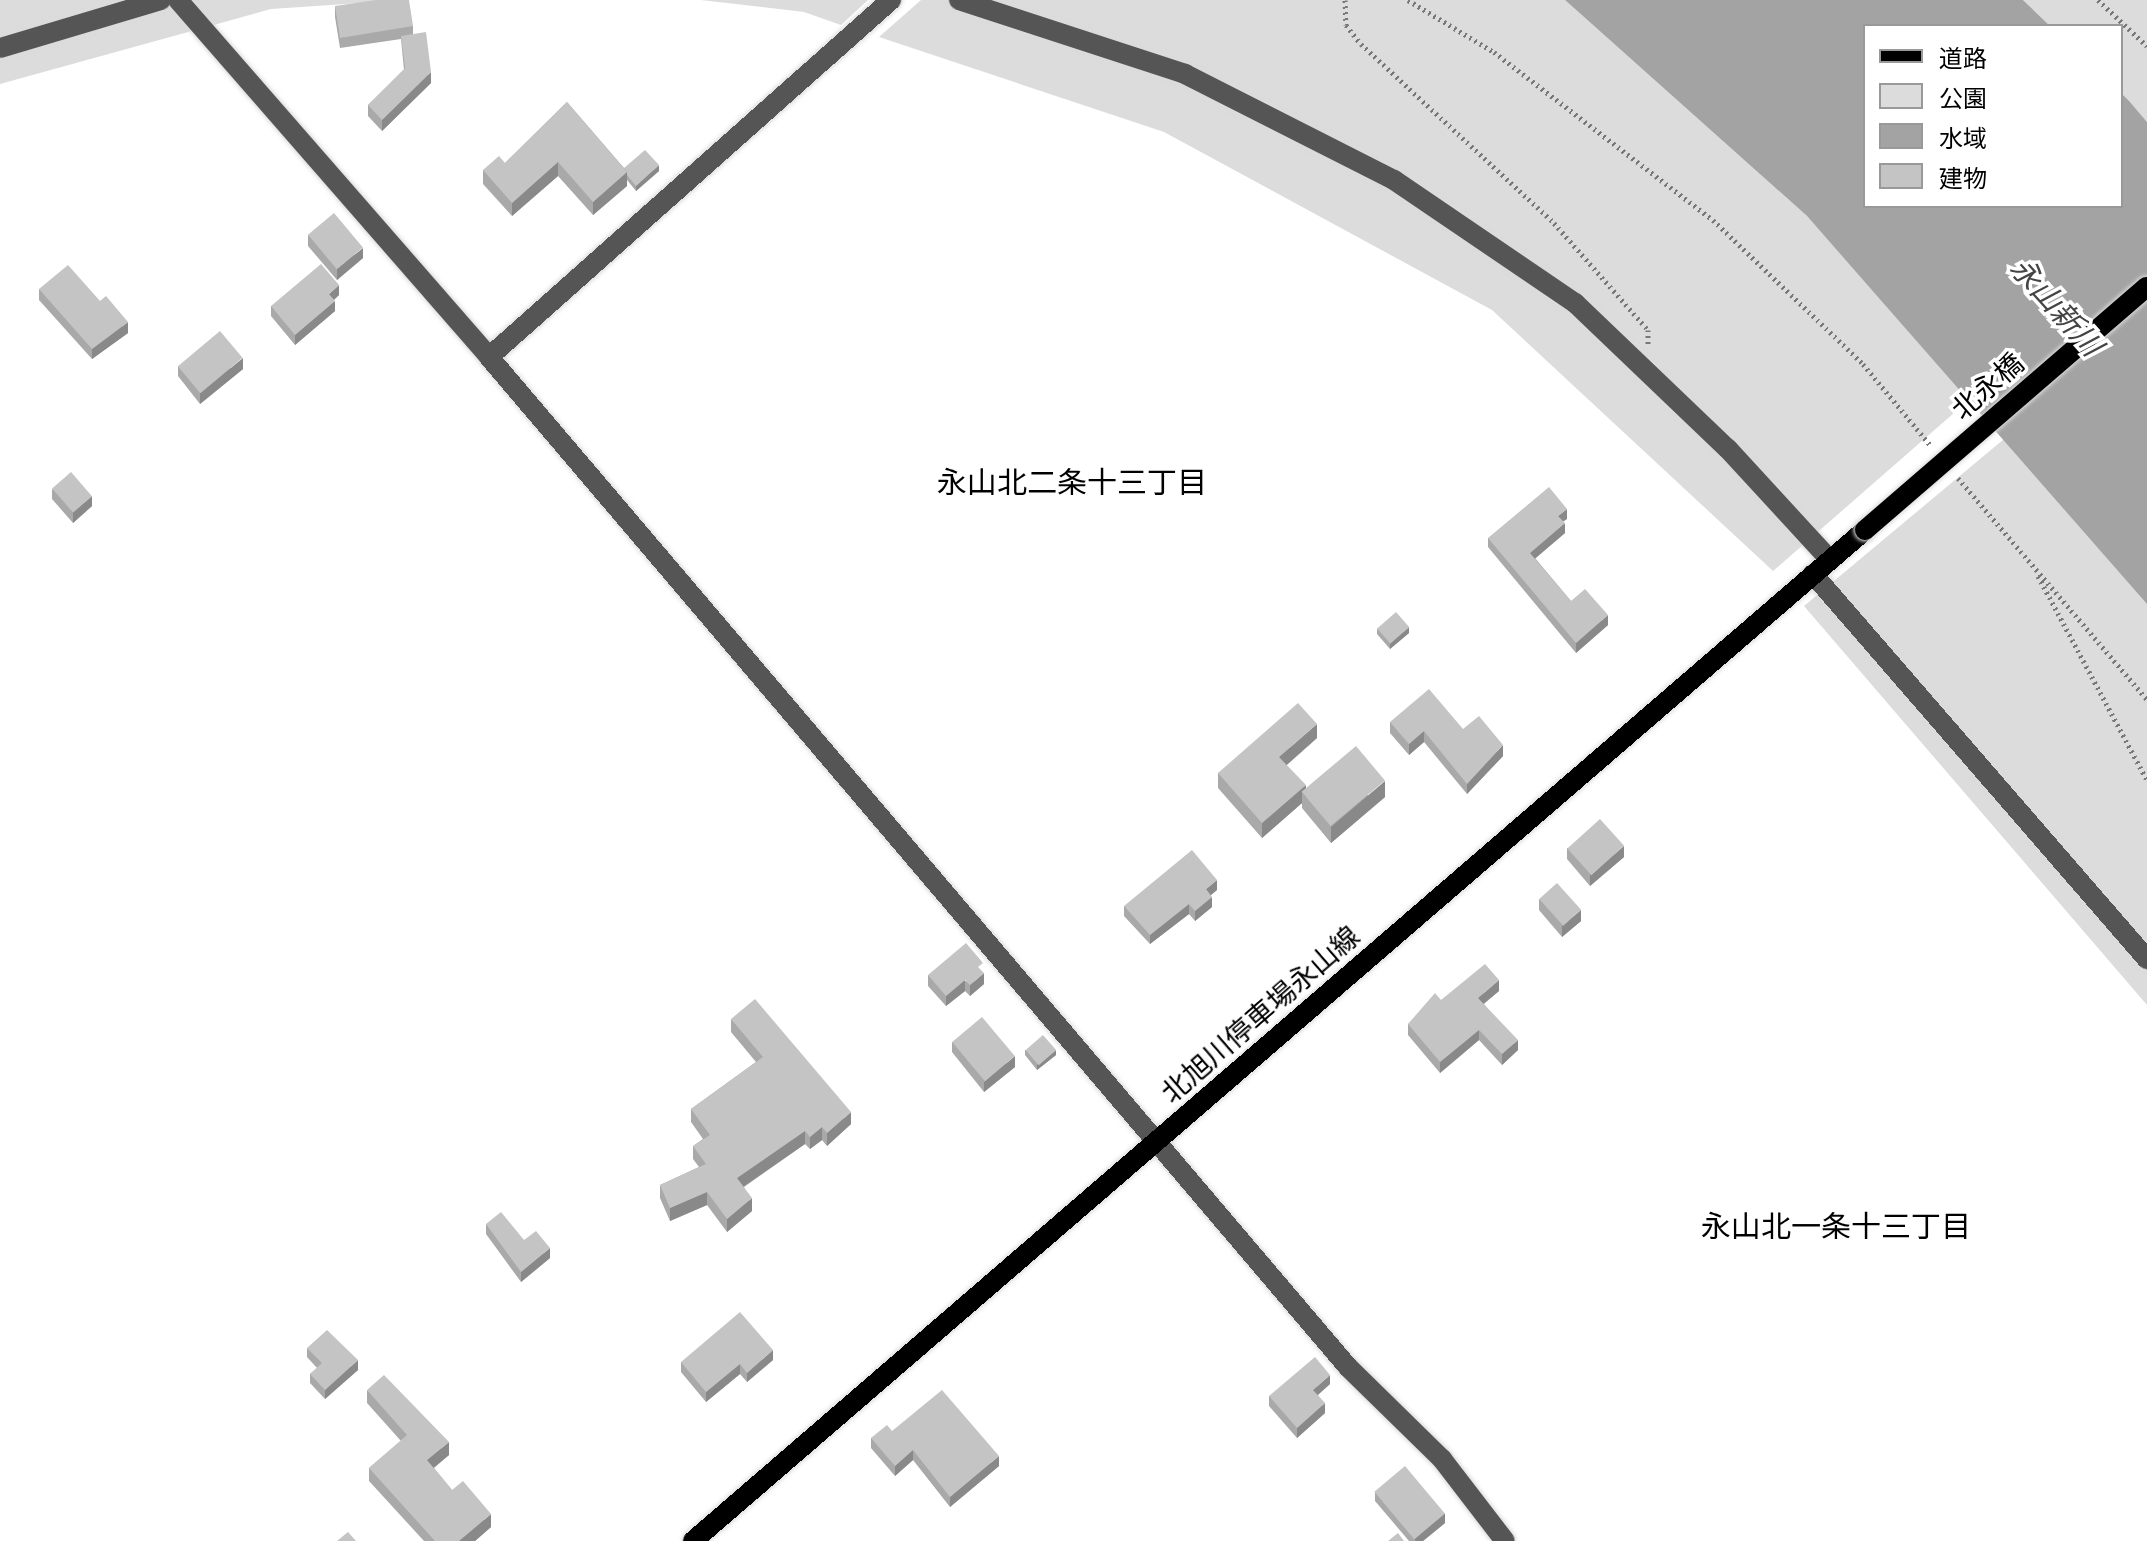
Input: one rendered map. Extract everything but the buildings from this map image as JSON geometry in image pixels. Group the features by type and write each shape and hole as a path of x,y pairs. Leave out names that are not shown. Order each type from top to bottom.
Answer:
{"main road":[{"name":"北永橋","path":"1865,530 2147,287"},
{"name":"北旭川停車場永山線","path":"693,1541 1865,530"}],"street":[{"path":"0,48 161,0"},
{"path":"178,0 489,357 1348,1367 1442,1459 1505,1541"},
{"path":"489,357 891,0"},
{"path":"959,0 1185,74 1394,180 1575,303 1728,449 1830,560"},
{"path":"1813,574 2147,959"}],"path":[{"path":"1345,0 1346,25 1361,44 1554,223 1648,330 1648,374"},
{"path":"1408,0 1494,52 1713,220 1863,364 1933,448"},
{"path":"2098,0 2147,46"},
{"path":"1953,472 2147,699"},
{"path":"2033,568 2147,780"}],"green space":[{"path":"0,0 405,0 271,9 0,84"},
{"path":"701,0 868,0 841,25 804,12"},
{"path":"921,0 1565,0 1807,216 1970,399 1773,571 1492,310 1164,132 879,37"},
{"path":"2023,0 2147,0 2147,122 2123,95 2123,24 2048,24"},
{"path":"2004,439 2147,603 2147,1005 1804,606"}],"water":[{"name":"永山新川","path":"1565,0 2023,0 2048,24 1863,24 1863,208 2123,208 2123,95 2129,101 2147,122 2147,604 1807,216"}],"district":[{"name":"永山北二条十三丁目","path":"1072,483"},
{"name":"永山北一条十三丁目","path":"1836,1227"}]}
